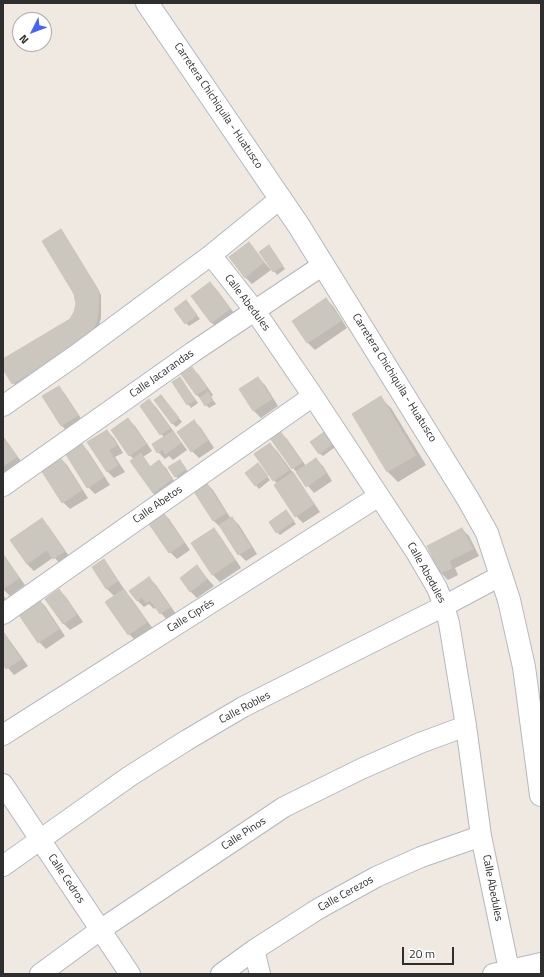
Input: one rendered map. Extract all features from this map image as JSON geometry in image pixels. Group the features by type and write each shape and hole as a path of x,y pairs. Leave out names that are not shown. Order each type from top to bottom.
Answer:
{"main road":[{"name":"Carretera Chichiquila - Huatusco","path":"147,3 281,198 468,499 486,533 502,574 524,667 541,795"}],"street":[{"path":"3,406 76,356 211,255 281,198"},
{"name":"Calle Abedules","path":"211,255 255,311 313,396 416,552 437,588 449,622 466,726 501,972"},
{"name":"Calle Jacarandas","path":"3,486 193,352 323,264"},
{"name":"Calle Abetos","path":"3,614 313,396"},
{"name":"Calle Ciprés","path":"3,735 379,496"},
{"name":"Calle Robles","path":"3,866 130,776 200,732 244,707 444,606 502,574"},
{"name":"Calle Pinos","path":"40,974 100,930 284,807 361,769 420,743 466,726"},
{"name":"Calle Cedros","path":"3,784 130,974"},
{"name":"Calle Cerezos","path":"222,974 254,950 318,909 376,877 421,857 481,836"},
{"path":"254,950 260,974"},
{"path":"501,972 541,962"}],"building":[{"path":"61,229 99,291 98,314 95,326 79,344 12,384 3,369 3,359 70,319 74,312 76,304 74,294 42,241"},
{"path":"249,242 264,262 245,278 229,257"},
{"path":"269,245 283,266 273,272 259,252"},
{"path":"210,282 230,309 211,323 191,296"},
{"path":"326,298 341,321 307,343 292,321"},
{"path":"186,300 197,315 185,324 174,309"},
{"path":"192,367 207,388 196,395 181,374"},
{"path":"180,377 195,400 187,405 172,382"},
{"path":"258,377 272,399 253,411 239,389"},
{"path":"59,386 78,415 61,426 42,396"},
{"path":"208,392 213,400 205,406 200,398"},
{"path":"161,395 179,418 172,424 154,400"},
{"path":"381,396 416,455 387,472 352,414"},
{"path":"149,399 170,428 160,435 140,406"},
{"path":"128,418 146,444 129,456 111,430"},
{"path":"194,420 208,440 191,452 177,432"},
{"path":"107,430 117,445 109,450 118,465 107,472 87,442"},
{"path":"327,430 335,442 319,454 310,442"},
{"path":"173,431 181,443 165,454 163,449 157,453 152,444"},
{"path":"280,431 302,462 292,469 270,438"},
{"path":"3,437 17,457 3,466"},
{"path":"81,442 104,477 87,488 65,453"},
{"path":"270,443 289,470 273,481 254,454"},
{"path":"141,453 150,467 159,460 172,479 153,493 130,461"},
{"path":"60,457 82,490 62,503 41,470"},
{"path":"316,458 326,473 306,487 296,472"},
{"path":"180,460 186,469 175,477 168,467"},
{"path":"258,463 268,476 255,486 245,473"},
{"path":"293,472 314,504 295,517 274,485"},
{"path":"206,482 226,513 213,521 193,490"},
{"path":"286,510 294,521 276,533 269,522"},
{"path":"162,511 184,543 169,553 147,521"},
{"path":"232,517 251,547 238,555 219,525"},
{"path":"42,518 65,551 53,559 47,550 27,564 10,540"},
{"path":"214,528 235,560 212,575 191,543"},
{"path":"462,528 473,549 449,561 452,568 440,573 427,546"},
{"path":"3,554 19,578 3,589"},
{"path":"104,559 118,581 106,589 92,567"},
{"path":"197,565 207,579 190,592 180,578"},
{"path":"149,577 170,607 160,614 150,600 146,603 142,597 137,601 129,591"},
{"path":"59,589 77,614 63,624 45,599"},
{"path":"124,589 147,622 128,635 105,602"},
{"path":"38,598 59,629 38,643 17,612"},
{"path":"3,632 21,659 6,669 3,664"}]}
